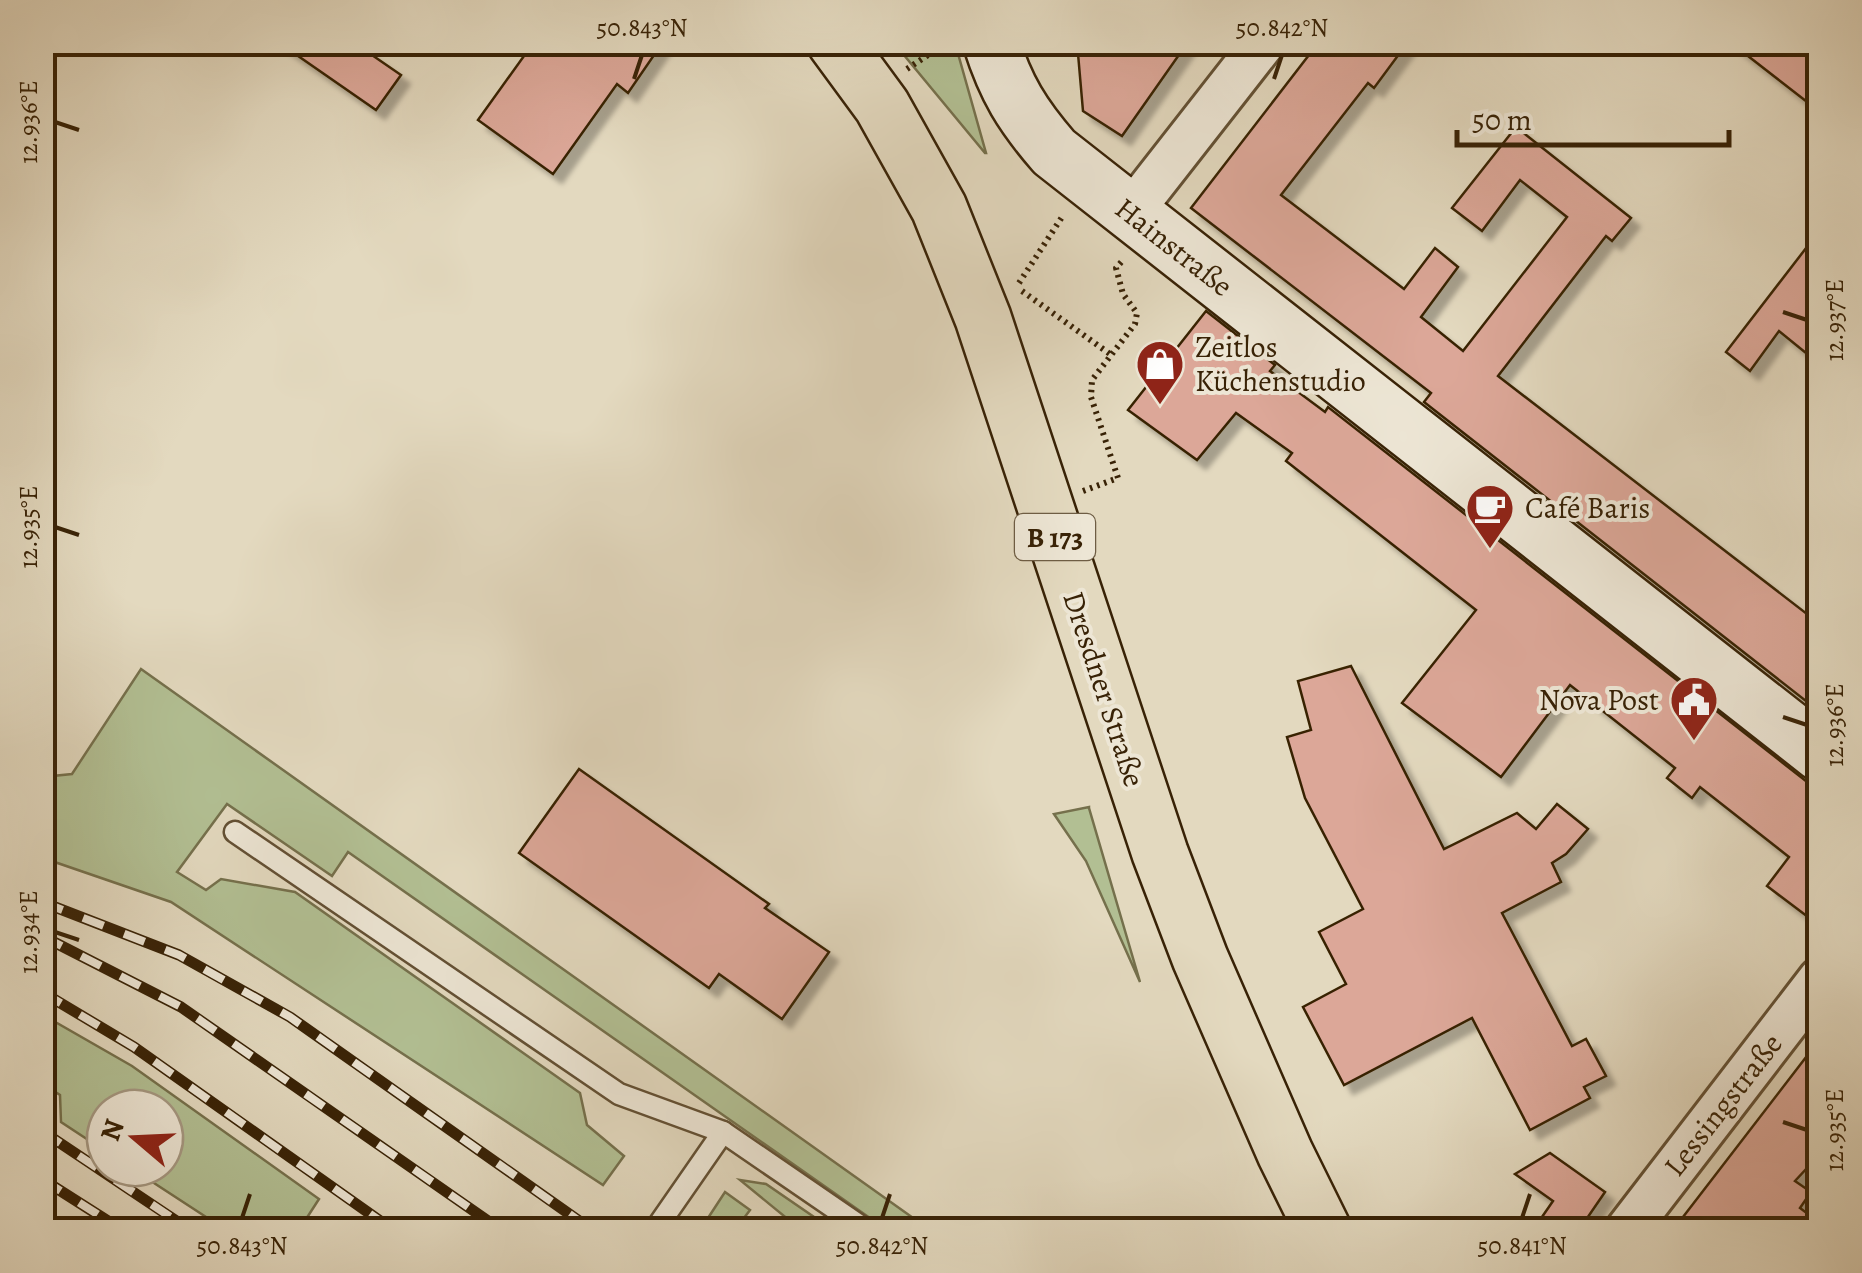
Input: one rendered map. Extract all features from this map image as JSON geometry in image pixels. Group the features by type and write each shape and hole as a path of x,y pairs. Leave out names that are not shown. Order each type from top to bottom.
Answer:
{"main road":[{"name":"Dresdner Straße","path":"835,42 882,106 947,226 983,318 1160,854 1200,958 1322,1230"}],"street":[{"name":"Hainstraße","path":"992,42 1004,82 1016,104 1054,152 1086,180 1820,753"},
{"path":"1131,212 1264,42"},
{"name":"Lessingstraße","path":"1626,1230 1820,979"}],"lane":[{"path":"235,832 619,1094 723,1132 866,1230"},
{"path":"654,1230 723,1132"}],"path":[{"path":"1086,180 1016,287 1110,354"},
{"path":"1116,268 1123,294 1137,313 1135,324 1092,380 1091,397 1118,478"}],"green space":[{"path":"894,43 955,43 986,153 985,153"},
{"path":"141,669 930,1230 887,1230 348,852 332,876 227,804 177,872 206,890 221,879 295,892 580,1093 587,1125 624,1156 603,1185 171,902 43,858 43,777 72,774"},
{"path":"1089,807 1140,982 1086,861 1054,814"},
{"path":"43,1015 163,1088 85,1088 85,1138 61,1122 60,1095 43,1084"},
{"path":"185,1104 319,1199 299,1230 226,1230 162,1188 185,1188"},
{"path":"740,1180 766,1184 833,1230 791,1230 795,1225"},
{"path":"725,1192 750,1210 735,1230 707,1230 708,1218"}],"building":[{"path":"278,42 353,42 401,75 376,110"},
{"path":"534,42 663,42 628,93 617,84 553,174 478,120"},
{"path":"1077,42 1188,42 1122,136 1083,111"},
{"path":"1319,42 1408,42 1374,88 1368,83 1281,195 1404,289 1435,248 1458,267 1421,317 1463,351 1567,217 1520,180 1482,231 1452,208 1516,127 1631,218 1612,241 1606,236 1498,376 1820,624 1820,712 1424,402 1431,393 1191,208"},
{"path":"1730,42 1820,42 1820,112"},
{"path":"1820,230 1820,336 1806,353 1779,331 1750,371 1726,352"},
{"path":"1206,311 1275,365 1270,371 1325,412 1328,407 1820,792 1820,926 1767,886 1789,857 1700,787 1692,798 1667,778 1675,768 1570,685 1501,777 1402,703 1476,610 1286,461 1292,453 1236,413 1197,460 1128,410"},
{"path":"1351,666 1444,849 1517,813 1536,829 1557,804 1588,829 1566,854 1552,863 1561,882 1502,913 1572,1046 1586,1039 1606,1076 1584,1087 1590,1098 1530,1130 1472,1018 1344,1085 1303,1007 1346,984 1319,932 1363,909 1305,798 1287,737 1311,730 1298,681"},
{"path":"579,769 769,904 765,908 829,952 782,1019 719,974 709,988 519,853"},
{"path":"1820,1039 1820,1154 1795,1181 1811,1192 1800,1208 1820,1223 1820,1230 1673,1230"},
{"path":"1550,1153 1605,1192 1579,1230 1533,1230 1553,1201 1515,1174"}],"railway":[{"path":"42,902 179,955 290,1017 592,1230"},
{"path":"42,936 181,1007 501,1230"},
{"path":"42,992 134,1047 393,1230"},
{"path":"42,1131 190,1230"},
{"path":"42,1179 122,1230"}],"place":[{"name":"Zeitlos Küchenstudio","path":"1160,406"},
{"name":"Café Baris","path":"1490,550"},
{"name":"Nova Post","path":"1694,742"}]}
